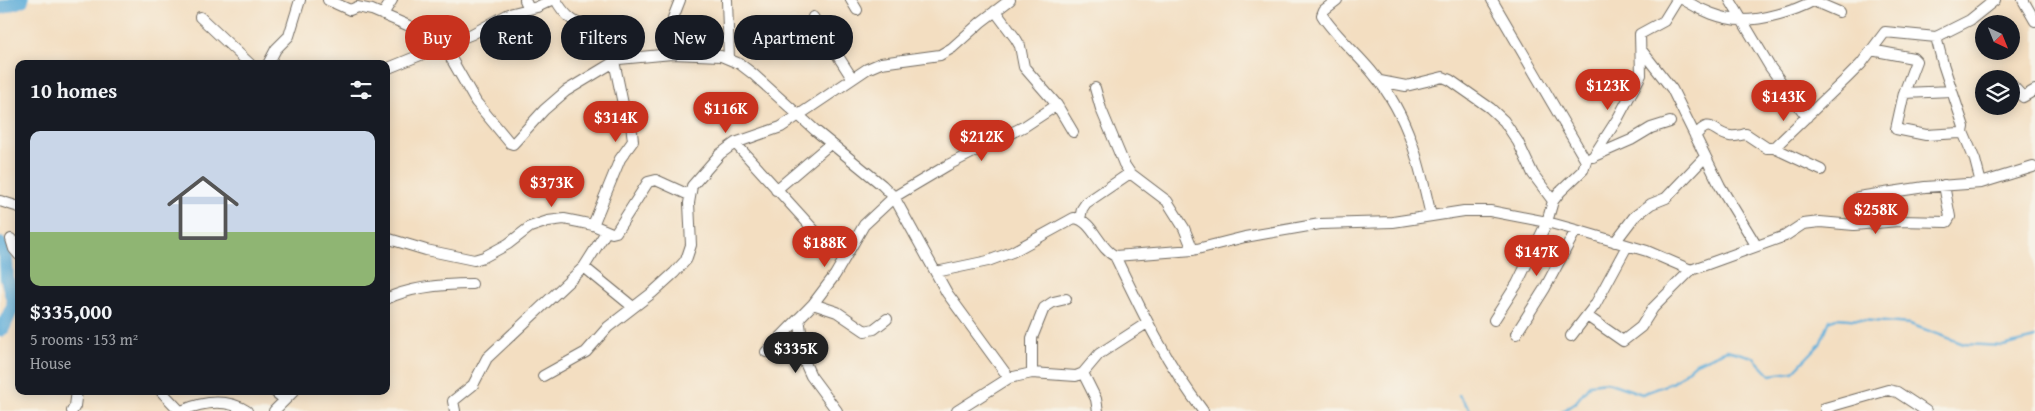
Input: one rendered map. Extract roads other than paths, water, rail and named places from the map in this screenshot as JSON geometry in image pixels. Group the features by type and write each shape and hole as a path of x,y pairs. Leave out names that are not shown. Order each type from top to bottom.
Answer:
{"street":[{"path":"270,60 276,49 289,36 300,0"},
{"path":"328,0 350,10 357,7 383,14 405,24"},
{"path":"383,14 392,0"},
{"path":"470,35 527,5 552,0"},
{"path":"556,0 567,15"},
{"path":"674,15 680,0"},
{"path":"727,0 729,58"},
{"path":"851,0 857,10"},
{"path":"543,376 586,352 608,327 674,273 690,253 690,195 692,186 720,154 735,143 781,127 867,69 881,63 940,55 948,51 1009,0"},
{"path":"1337,0 1324,10 1322,16 1380,81 1396,104 1419,164 1431,216"},
{"path":"1492,0 1590,159"},
{"path":"1494,320 1517,284 1547,222 1553,201 1583,170 1618,118 1641,75 1642,50 1640,34 1664,21 1677,0"},
{"path":"1684,0 1697,8 1711,13 1742,20 1793,11 1812,0 1838,12"},
{"path":"1730,0 1778,79 1807,117"},
{"path":"1774,148 1861,64 1885,32 1936,37 1970,20 1995,0"},
{"path":"2023,0 2035,21"},
{"path":"995,11 1020,46 1024,68 1057,105 1073,132"},
{"path":"200,17 246,60"},
{"path":"1936,37 1964,127 1963,132 1975,160 1981,183"},
{"path":"1642,50 1672,89 1720,186 1756,245"},
{"path":"1871,50 1915,59 1916,62 1904,93 1896,127 1898,131 1926,134 1956,134 1963,132"},
{"path":"724,57 729,58 753,74 830,144 882,185 894,197 947,294 1009,378"},
{"path":"390,67 407,60"},
{"path":"452,60 476,102 513,144 556,99 579,82 616,60 623,104 631,124 633,141 620,159 594,225"},
{"path":"840,60 852,78"},
{"path":"1380,81 1406,86 1443,77 1450,80 1490,108 1504,121 1518,142 1533,174 1553,201"},
{"path":"1095,88 1101,109 1124,164 1130,173 1167,201 1184,228 1193,250"},
{"path":"2020,94 2023,97 2035,90"},
{"path":"1904,93 1952,91"},
{"path":"766,352 813,304 835,275 864,225 894,197 948,165 1025,126 1057,105"},
{"path":"1590,159 1631,140 1651,128 1670,122"},
{"path":"1696,136 1703,127 1708,126 1731,136 1746,134 1767,148 1774,148 1821,170"},
{"path":"735,143 814,230"},
{"path":"776,190 830,144"},
{"path":"1615,242 1634,217 1651,204 1666,198 1705,157"},
{"path":"1858,197 1944,185 1981,183 2033,167"},
{"path":"1080,219 1082,209 1086,203 1130,173"},
{"path":"390,239 426,250 474,260 484,257 508,244 530,227 548,221 564,220 594,225 606,232 612,233 620,229 651,180 656,180 690,195"},
{"path":"1587,316 1623,341 1641,327 1653,308 1690,270 1785,236 1800,225 1812,222 1854,225 1898,221 1947,222 1950,218 1944,185"},
{"path":"0,201 15,206"},
{"path":"1115,256 1193,250 1245,237 1320,224 1393,222 1464,211 1490,211 1547,222 1576,230 1647,251 1690,270"},
{"path":"1080,219 1115,256 1147,323 1176,376 1202,411"},
{"path":"936,272 988,261 1012,252 1067,220 1080,219"},
{"path":"1516,334 1545,288 1576,230"},
{"path":"455,411 452,401 473,385 487,358 584,267 606,232"},
{"path":"11,239 15,250"},
{"path":"1570,336 1587,316 1627,246"},
{"path":"584,267 632,307"},
{"path":"390,298 408,291 452,284 472,284"},
{"path":"1032,372 1032,338 1044,308 1053,302 1066,299"},
{"path":"813,304 837,312 865,331 874,329 887,319"},
{"path":"800,318 806,365 811,376 837,411"},
{"path":"957,411 1009,378 1032,372 1076,376 1083,373 1099,354 1147,323"},
{"path":"1083,373 1096,399 1098,411"},
{"path":"1827,411 1826,408 1888,390 1897,392 1926,411"},
{"path":"72,411 75,406 76,395"},
{"path":"165,395 180,411 198,404 213,403 239,406 247,411"},
{"path":"279,395 285,400"},
{"path":"274,411 290,395"}],"waterway":[{"path":"0,8 22,0"},
{"path":"0,244 6,259 7,278 14,304 3,328 0,330"},
{"path":"1563,411 1576,402 1590,384 1607,382 1642,394 1674,382 1696,363 1727,350 1753,357 1770,375 1793,372 1820,344 1830,320 1837,318 1910,324 1964,344 2003,346 2035,338"},
{"path":"1459,395 1471,411"}]}
